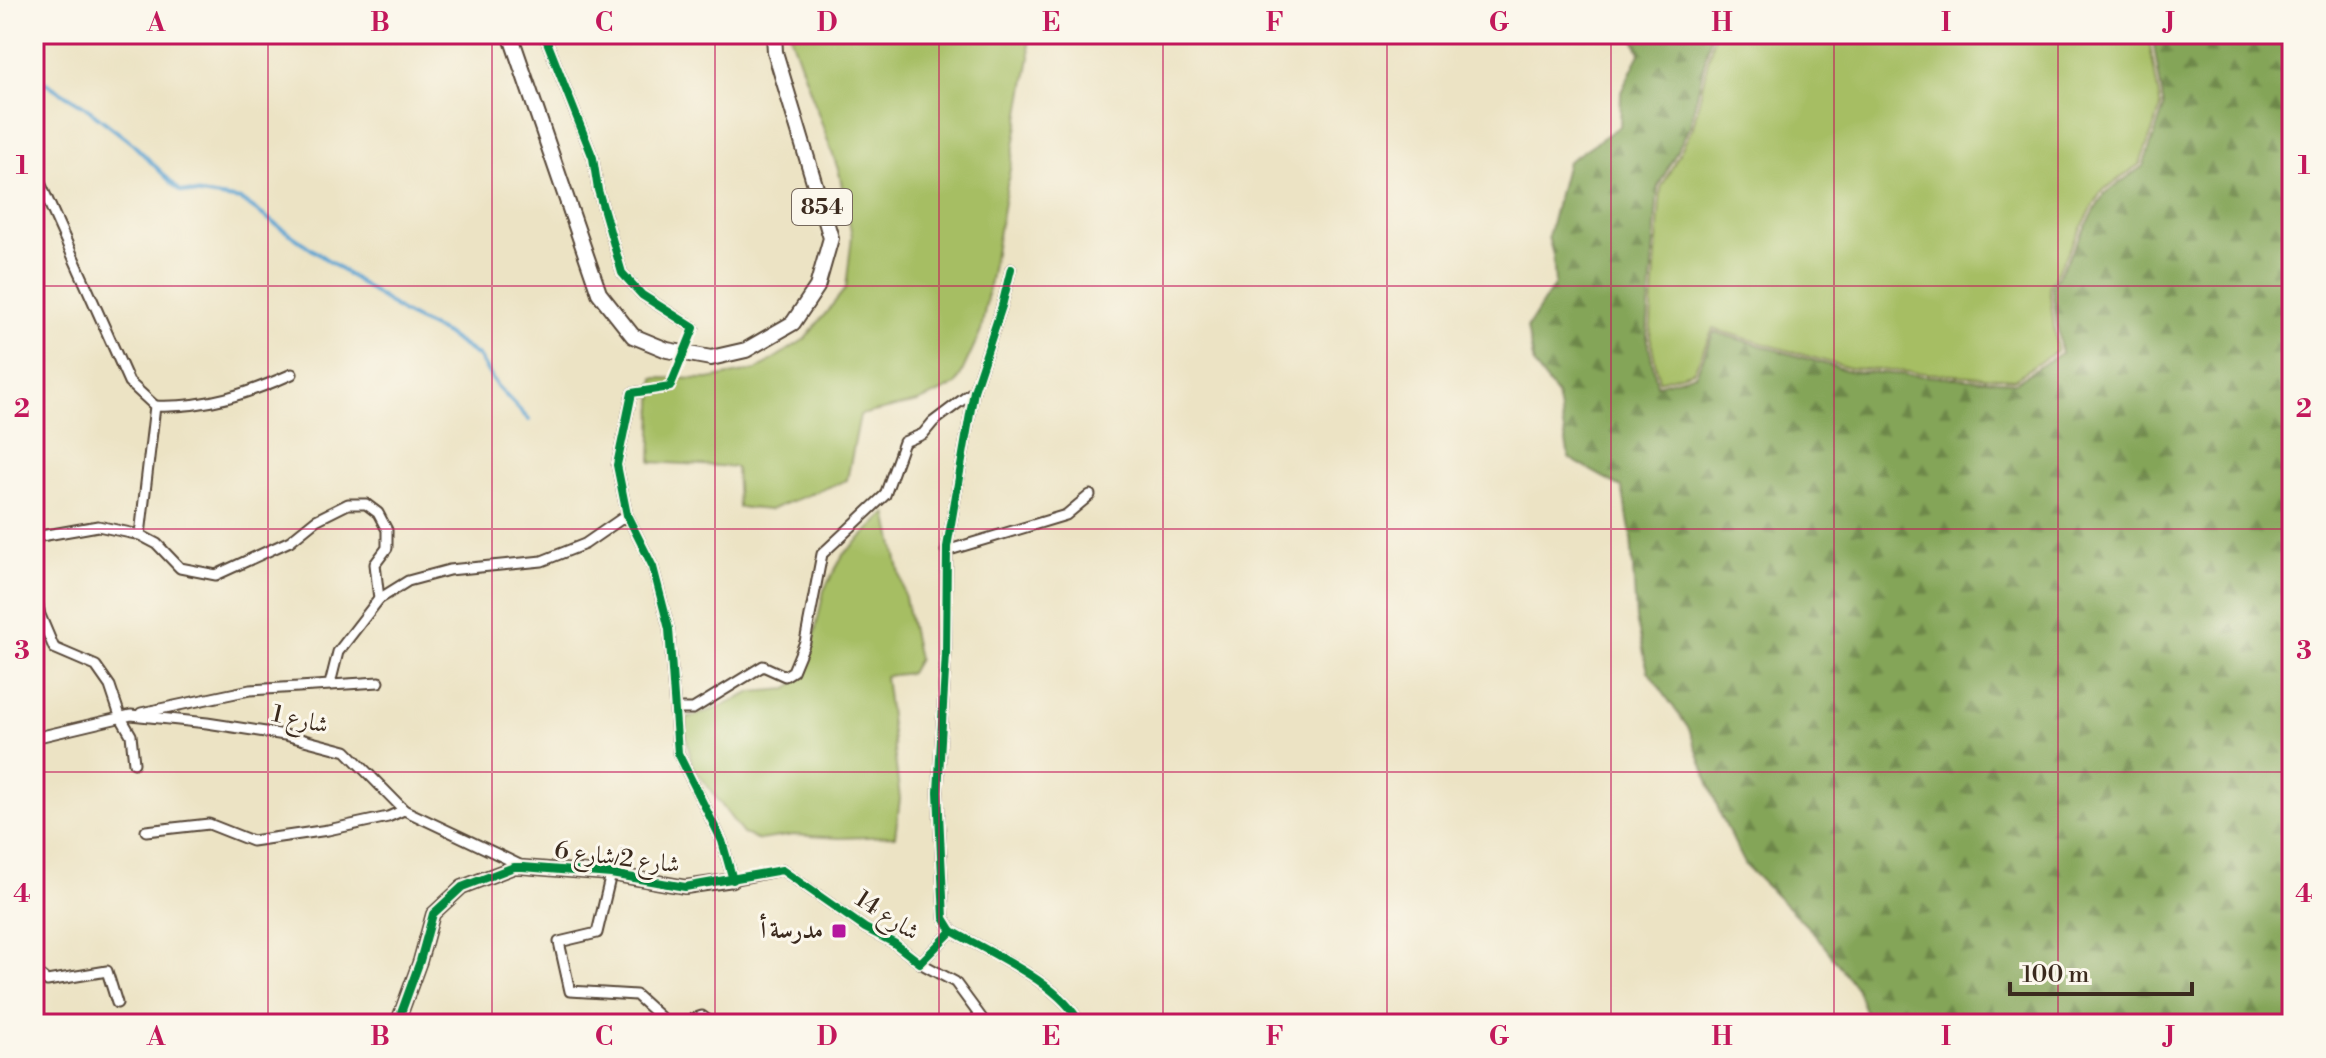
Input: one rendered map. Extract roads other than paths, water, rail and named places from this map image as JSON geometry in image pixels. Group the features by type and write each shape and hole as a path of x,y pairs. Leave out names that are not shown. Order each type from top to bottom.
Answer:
{"main road":[{"name":"854","path":"510,34 599,293 633,336 667,350 711,358 746,350 793,323 817,287 831,238 775,52 774,34"}],"street":[{"path":"544,34 593,158 598,190 622,273 642,295 694,328"},
{"path":"41,185 129,382 155,406 180,407 245,394 292,374"},
{"path":"952,931 944,918 938,792 946,654 946,551 974,391 1011,269"},
{"path":"670,387 632,393 617,465 627,515 653,567 669,629 678,753 722,841 733,880"},
{"path":"676,709 693,709 763,666 785,676 793,671 805,642 822,554 885,495 904,442 923,434 933,422 974,391"},
{"path":"140,535 155,406"},
{"path":"946,551 1066,515 1090,495"},
{"path":"34,540 41,536 98,526 140,535 157,544 180,568 216,575 290,541 316,520 348,504 366,504 378,513 387,530 387,548 375,564 379,599"},
{"path":"330,684 338,652 379,599 408,581 449,570 542,561 585,544 627,515"},
{"path":"34,587 40,615 54,648 96,666 110,686 120,716 131,735 134,763"},
{"path":"131,715 250,690 379,682"},
{"name":"شارع 1","path":"34,738 131,715 285,735 346,751 404,810 523,867"},
{"path":"146,831 209,824 252,841 328,830 388,817 404,810"},
{"name":"شارع 2/شارع 6","path":"397,1024 433,914 462,887 514,867 611,874 685,887 733,880"},
{"name":"شارع 14","path":"733,880 782,870 920,963 952,931 1036,980 1074,1010 1080,1024"},
{"path":"611,874 597,933 559,942 570,991 636,995 668,1024"},
{"path":"920,963 955,982 986,1024"},
{"path":"34,971 47,981 107,971 117,1003"},
{"path":"678,1024 702,1016 713,1024"}],"waterway":[{"path":"34,76 84,106 133,144 180,191 241,200 405,314 444,333 478,356 496,385 529,420"}],"tunnel":[{"path":"670,387 694,328"}],"place":[{"name":"مدرسة أ","path":"839,931"}]}
